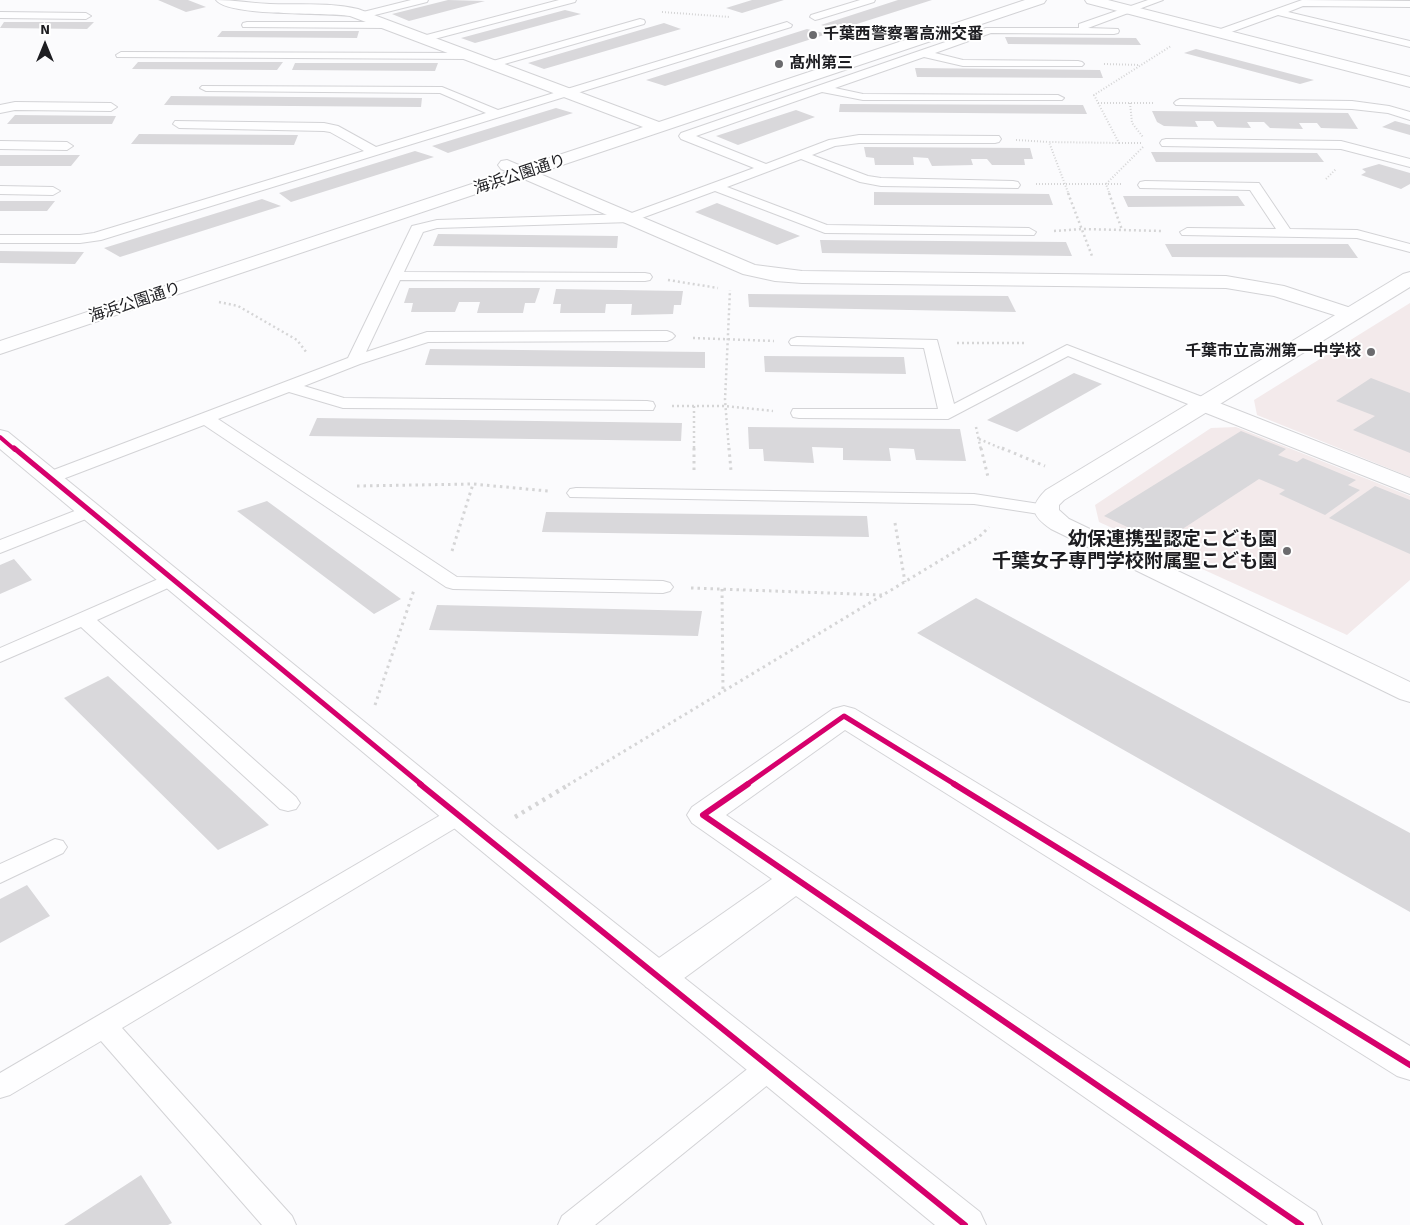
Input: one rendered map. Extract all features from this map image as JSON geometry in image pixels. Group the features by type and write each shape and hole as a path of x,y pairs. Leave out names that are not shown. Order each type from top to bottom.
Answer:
{"street":[{"path":"224,0 236,5 251,7 335,8 363,15 466,56 660,128"},
{"name":"海浜公園通り","path":"0,331 640,122 1004,0"},
{"name":"海浜公園通り","path":"0,348 1039,0"},
{"path":"1092,0 1410,82"},
{"path":"507,165 750,270 766,273 802,277 1226,282 1251,284 1277,290 1350,314"},
{"path":"1410,278 1055,495 1047,503 1046,510 1050,517 1060,524 1410,693"},
{"path":"1204,404 1410,487"},
{"path":"0,437 484,836 965,1225"},
{"path":"1301,1225 703,815 844,716 1410,1065"},
{"path":"660,977 796,879"}],"lane":[{"path":"363,15 423,0"},
{"path":"423,39 571,0"},
{"path":"814,17 870,0"},
{"path":"1070,30 1158,0"},
{"path":"1219,33 1302,3 1410,4"},
{"path":"1277,12 1410,44"},
{"path":"0,15 86,16"},
{"path":"490,65 640,22"},
{"path":"247,24 386,25"},
{"path":"0,239 80,239 96,237 787,25"},
{"path":"766,168 685,136 990,30 1114,31"},
{"path":"923,53 963,63 1078,64"},
{"path":"121,55 466,56"},
{"path":"206,88 442,90 498,114"},
{"path":"821,89 863,97 1058,98"},
{"path":"1180,102 1352,105 1389,110 1410,116"},
{"path":"0,109 14,106 111,107"},
{"path":"179,124 324,127 334,130 376,152"},
{"path":"354,361 417,230 437,224 631,218 833,144 860,139 995,139"},
{"path":"1166,143 1341,145 1410,163"},
{"path":"0,145 67,146"},
{"path":"802,155 865,179 881,182 1013,184"},
{"path":"1144,185 1254,186 1286,233"},
{"path":"715,187 825,230 1028,232"},
{"path":"0,190 53,191"},
{"path":"1187,232 1357,234 1410,248"},
{"path":"395,276 645,277"},
{"path":"49,478 354,361 427,337 667,336"},
{"path":"797,342 932,343 948,414"},
{"path":"799,414 948,414 1067,350 1204,404"},
{"path":"288,386 343,403 646,406"},
{"path":"205,418 453,584 663,587"},
{"path":"576,493 890,498 1001,502 1046,510"},
{"path":"0,548 90,511"},
{"path":"0,656 85,620 172,579"},
{"path":"85,620 288,803"},
{"path":"0,1087 459,815"},
{"path":"0,874 55,847"},
{"path":"104,1025 281,1225"},
{"path":"573,1225 770,1067"}],"path":[{"path":"995,139 1118,143 1094,95 1199,28"},
{"path":"1078,64 1141,65"},
{"path":"1098,103 1180,102"},
{"path":"1106,184 1148,143 1132,124 1130,103"},
{"path":"1049,142 1101,280"},
{"path":"1064,182 1144,185"},
{"path":"1106,184 1122,230"},
{"path":"1082,229 1187,232"},
{"path":"645,277 730,289 766,273"},
{"path":"730,289 725,406 731,472 753,496"},
{"path":"170,291 238,306 297,340 321,374"},
{"path":"667,336 728,341 797,342"},
{"path":"932,343 1048,343 1067,350"},
{"path":"484,836 979,537 1001,502 979,439 970,402"},
{"path":"646,406 725,406 799,414"},
{"path":"694,406 694,495"},
{"path":"979,439 1080,480"},
{"path":"443,577 473,484"},
{"path":"308,487 473,484 576,493"},
{"path":"890,498 905,582"},
{"path":"364,737 423,564"},
{"path":"663,587 883,595"},
{"path":"722,589 723,692"}],"shaded area":[{"name":"千葉市立高洲第一中学校","path":"1410,303 1410,477 1257,415 1254,400"},
{"name":"幼保連携型認定こども園 千葉女子専門学校附属聖こども園","path":"1236,427 1410,496 1410,580 1347,635 1099,522 1095,505 1211,428"}],"building":[{"path":"158,0 188,0 206,7 186,12"},
{"path":"448,0 485,1 409,21 392,14"},
{"path":"752,0 784,0 742,13 726,8"},
{"path":"898,0 932,0 838,30 821,25"},
{"path":"565,10 581,14 475,43 461,38"},
{"path":"4,22 94,22 87,29 0,28"},
{"path":"664,23 681,29 544,69 528,63"},
{"path":"807,29 827,34 665,86 646,80"},
{"path":"222,31 359,31 357,38 217,37"},
{"path":"1005,37 1136,38 1141,45 1008,44"},
{"path":"1196,49 1314,80 1300,84 1184,53"},
{"path":"138,62 283,62 277,70 132,69"},
{"path":"295,63 438,63 435,71 292,70"},
{"path":"915,68 1100,70 1103,78 917,77"},
{"path":"171,96 422,98 421,107 164,105"},
{"path":"840,104 1083,105 1087,114 839,112"},
{"path":"556,108 573,113 448,153 432,146"},
{"path":"796,110 815,117 738,145 716,136"},
{"path":"1152,111 1348,113 1358,129 1321,128 1317,123 1299,123 1303,129 1270,128 1264,122 1247,122 1251,128 1217,127 1213,121 1195,121 1198,127 1164,126 1157,122"},
{"path":"15,115 116,116 112,124 7,124"},
{"path":"1395,121 1410,125 1410,135 1382,127"},
{"path":"139,134 298,135 294,145 131,144"},
{"path":"864,147 1030,148 1033,159 1024,159 1025,165 992,165 987,159 971,159 973,165 932,166 928,158 913,157 914,165 875,165 874,158 866,157"},
{"path":"415,151 434,157 291,202 279,193"},
{"path":"1151,152 1317,153 1324,162 1156,162"},
{"path":"0,155 80,155 71,166 0,166"},
{"path":"1379,164 1410,173 1410,184 1401,189 1361,175 1366,172 1362,169"},
{"path":"874,192 1049,194 1053,205 874,205"},
{"path":"1123,196 1238,196 1245,206 1128,207"},
{"path":"262,199 281,206 120,257 104,248"},
{"path":"0,201 55,201 47,211 0,211"},
{"path":"717,203 800,236 777,245 695,212"},
{"path":"438,234 618,236 617,248 433,246"},
{"path":"820,240 1066,242 1072,256 822,253"},
{"path":"1165,244 1348,244 1358,258 1172,257"},
{"path":"0,251 84,252 75,264 0,263"},
{"path":"409,288 540,288 535,303 525,303 523,313 477,313 480,302 459,302 455,312 411,312 413,303 404,303"},
{"path":"556,289 683,291 681,305 674,305 673,314 631,315 632,304 606,304 605,313 560,313 561,304 553,304"},
{"path":"748,294 1008,296 1016,312 749,307"},
{"path":"430,349 705,352 705,368 425,365"},
{"path":"764,356 904,357 906,374 765,372"},
{"path":"1074,373 1102,384 1017,432 987,420"},
{"path":"1371,378 1410,393 1410,453 1353,430 1375,416 1336,401"},
{"path":"317,418 682,423 681,441 309,436"},
{"path":"748,427 960,429 966,461 916,460 914,449 889,448 891,461 843,460 843,448 812,447 814,463 764,461 763,449 749,449"},
{"path":"1241,431 1286,449 1278,455 1297,462 1303,458 1356,480 1348,485 1360,490 1325,515 1279,494 1285,490 1259,479 1161,543 1104,516"},
{"path":"1375,486 1410,500 1410,554 1329,518"},
{"path":"267,501 401,599 374,614 237,511"},
{"path":"546,512 867,516 869,537 542,532"},
{"path":"14,559 32,580 0,594 0,565"},
{"path":"976,598 1410,833 1410,912 917,633"},
{"path":"437,605 702,611 698,636 429,630"},
{"path":"108,676 269,825 218,850 64,698"},
{"path":"27,885 50,916 0,943 0,899"},
{"path":"141,1175 172,1223 168,1225 64,1225"}],"cycle path":[{"path":"0,437 484,836 965,1225"},
{"path":"1301,1225 703,815 844,716 1410,1065"}],"place":[{"name":"千葉西警察署高洲交番","path":"813,35"},
{"name":"髙州第三","path":"779,64"},
{"name":"千葉市立高洲第一中学校","path":"1371,352"},
{"name":"幼保連携型認定こども園 千葉女子専門学校附属聖こども園","path":"1287,551"}]}
